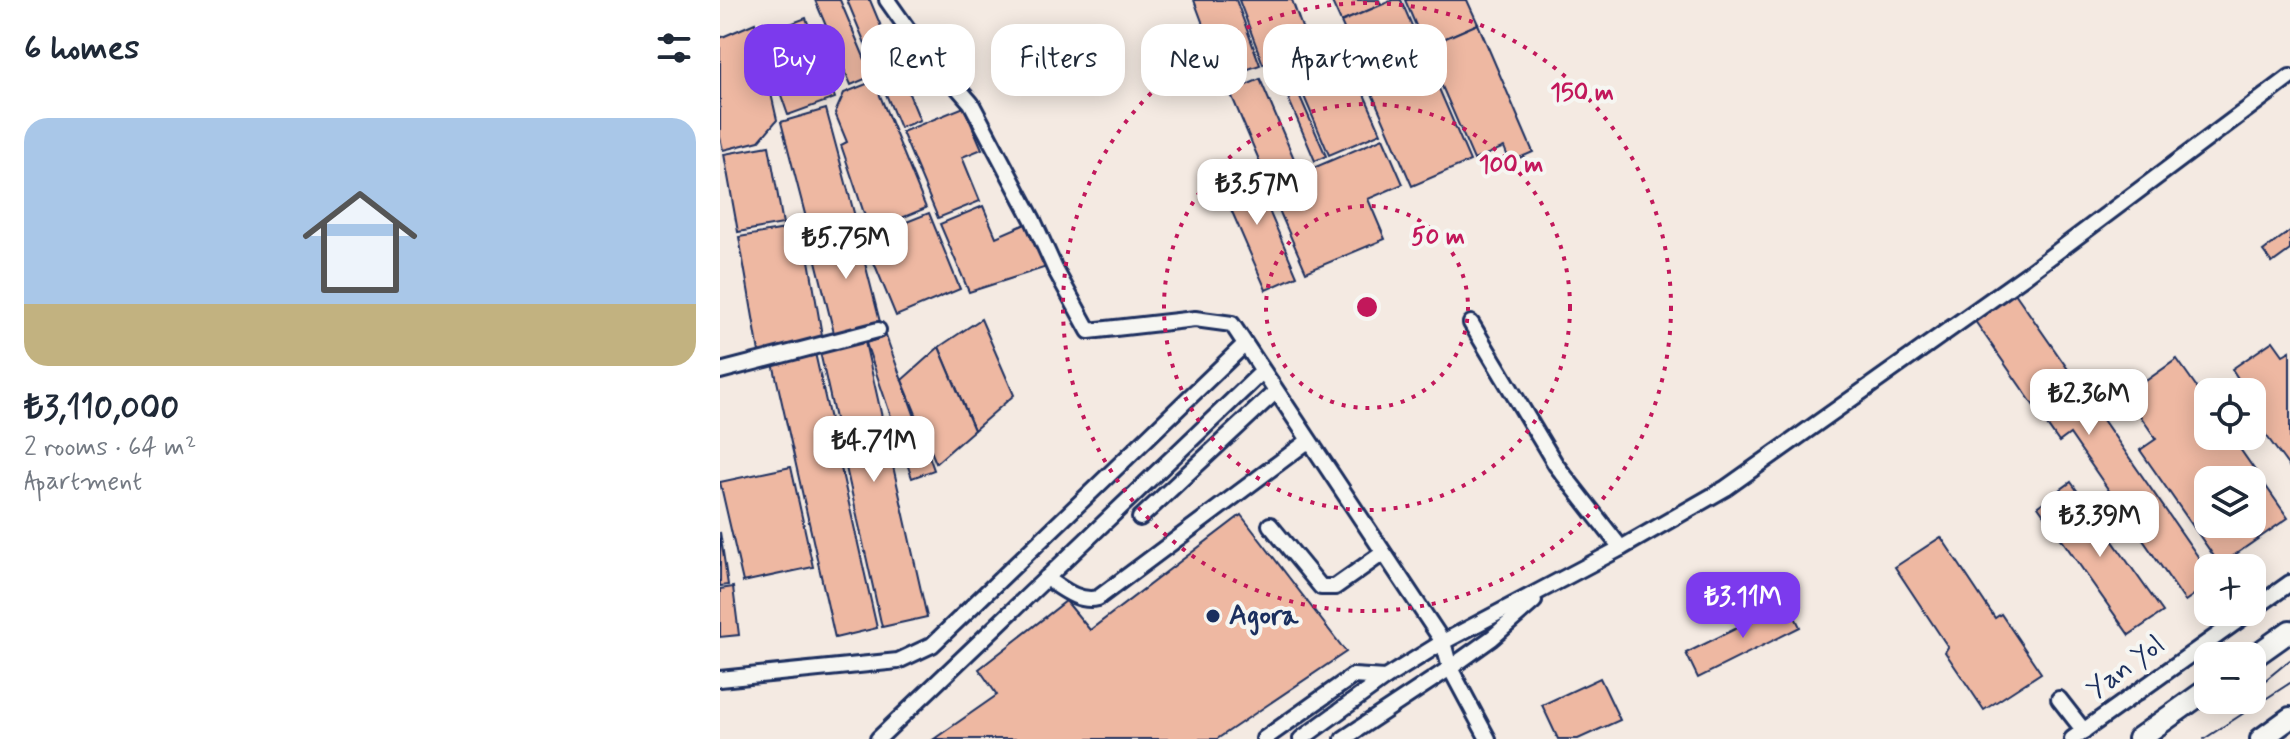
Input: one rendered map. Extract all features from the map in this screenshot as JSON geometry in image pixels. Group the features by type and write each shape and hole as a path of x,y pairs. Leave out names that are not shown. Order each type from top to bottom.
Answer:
{"highway":[{"path":"2266,648 2290,631"},
{"path":"2138,739 2194,699"},
{"path":"2261,739 2290,718"}],"street":[{"path":"887,0 911,34 971,103 1089,331 1195,319 1232,324 1443,642 1450,668 1488,739"},
{"path":"1301,739 1385,678 1443,642 1621,548 1726,488 2026,275 2290,77"},
{"path":"1471,323 1556,465 1621,548"},
{"path":"720,371 878,330"},
{"path":"720,679 898,661 932,645 1244,345"},
{"path":"878,739 1262,372"},
{"path":"1140,518 1275,392"},
{"path":"1046,578 1078,598 1098,598 1308,441"},
{"path":"1270,525 1316,585 1325,589 1339,585 1383,553"},
{"name":"Yan Yol","path":"2266,600 2290,583"},
{"path":"1343,739 1492,638 1553,585"},
{"name":"Yan Yol","path":"2078,735 2230,626"},
{"path":"1264,739 1353,676 1385,678"},
{"path":"2059,699 2078,735"}],"building":[{"path":"815,0 840,0 861,50 861,81 851,85 845,71 845,24 825,24"},
{"path":"847,0 870,0 880,24 861,24 861,34"},
{"path":"1194,0 1236,0 1245,24 1203,24"},
{"path":"1239,0 1292,0 1301,24 1263,24 1263,64"},
{"path":"1331,0 1379,0 1381,5 1341,22"},
{"path":"1393,0 1401,0 1411,24 1342,24"},
{"path":"1405,0 1467,0 1478,24 1447,37 1447,24 1415,24"},
{"path":"806,18 808,24 790,24"},
{"path":"1478,24 1533,152 1510,162 1504,147 1474,160 1446,96 1447,37"},
{"path":"744,28 744,96 772,96 777,120 759,141 723,150 720,137 720,38"},
{"path":"1247,30 1260,65 1247,70"},
{"path":"1260,79 1263,96 1267,96 1298,168 1268,181 1232,96 1247,96 1247,85"},
{"path":"861,86 861,96 880,96 926,208 870,231 841,145 847,142 835,113 845,93"},
{"path":"781,96 834,96 835,98 788,115"},
{"path":"887,96 910,96 920,120 900,128"},
{"path":"1287,96 1300,96 1326,156 1315,161"},
{"path":"1304,96 1365,96 1381,133 1329,155"},
{"path":"1373,96 1442,96 1470,161 1412,186"},
{"path":"964,107 982,149 962,157 980,201 938,218 902,132"},
{"path":"826,109 857,224 811,237 781,122"},
{"path":"1383,138 1403,184 1368,199 1385,239 1306,272 1269,187"},
{"path":"769,146 783,224 738,232 724,154"},
{"path":"1249,164 1297,276 1266,290 1217,177"},
{"path":"983,206 996,237 1028,223 1047,267 969,292 940,224"},
{"path":"929,213 960,289 896,316 870,253 869,237"},
{"path":"803,226 823,341 759,352 739,237"},
{"path":"856,228 880,322 834,333 812,245 824,242 822,237"},
{"path":"2290,231 2290,250 2272,263 2263,251"},
{"path":"2015,293 2196,554 2194,595 2185,601 2070,434 2059,442 1975,321"},
{"path":"981,319 1014,395 974,430 939,347"},
{"path":"886,336 934,470 912,478 866,343"},
{"path":"2273,341 2283,355 2290,351 2290,468 2266,435 2266,378 2238,378 2232,369"},
{"path":"865,342 927,617 882,627 820,352"},
{"path":"939,347 974,430 936,463 902,380"},
{"path":"815,353 877,628 835,638 773,363"},
{"path":"2177,359 2194,383 2194,450 2241,450 2252,466 2194,466 2194,528 2140,450 2156,439 2126,395"},
{"path":"791,467 813,567 743,582 720,482"},
{"path":"2071,482 2163,612 2129,635 2038,506"},
{"path":"2266,486 2288,518 2266,533"},
{"name":"Agora","path":"1241,515 1346,652 1217,739 934,739 997,695 979,669 1066,601 1090,630"},
{"path":"720,532 728,585 720,586"},
{"path":"1941,537 1995,618 2001,614 2041,673 1984,710 1945,652 1948,647 1895,567"},
{"path":"2201,538 2259,538 2236,554 2212,554"},
{"path":"733,587 739,635 720,637 720,589"},
{"path":"1788,603 1800,627 1698,678 1686,653"},
{"path":"1600,678 1620,720 1578,739 1558,739 1542,705"}],"tram line":[{"path":"2266,680 2290,660"},
{"path":"2204,739 2290,683"}],"place":[{"name":"Agora","path":"1213,616"}]}
